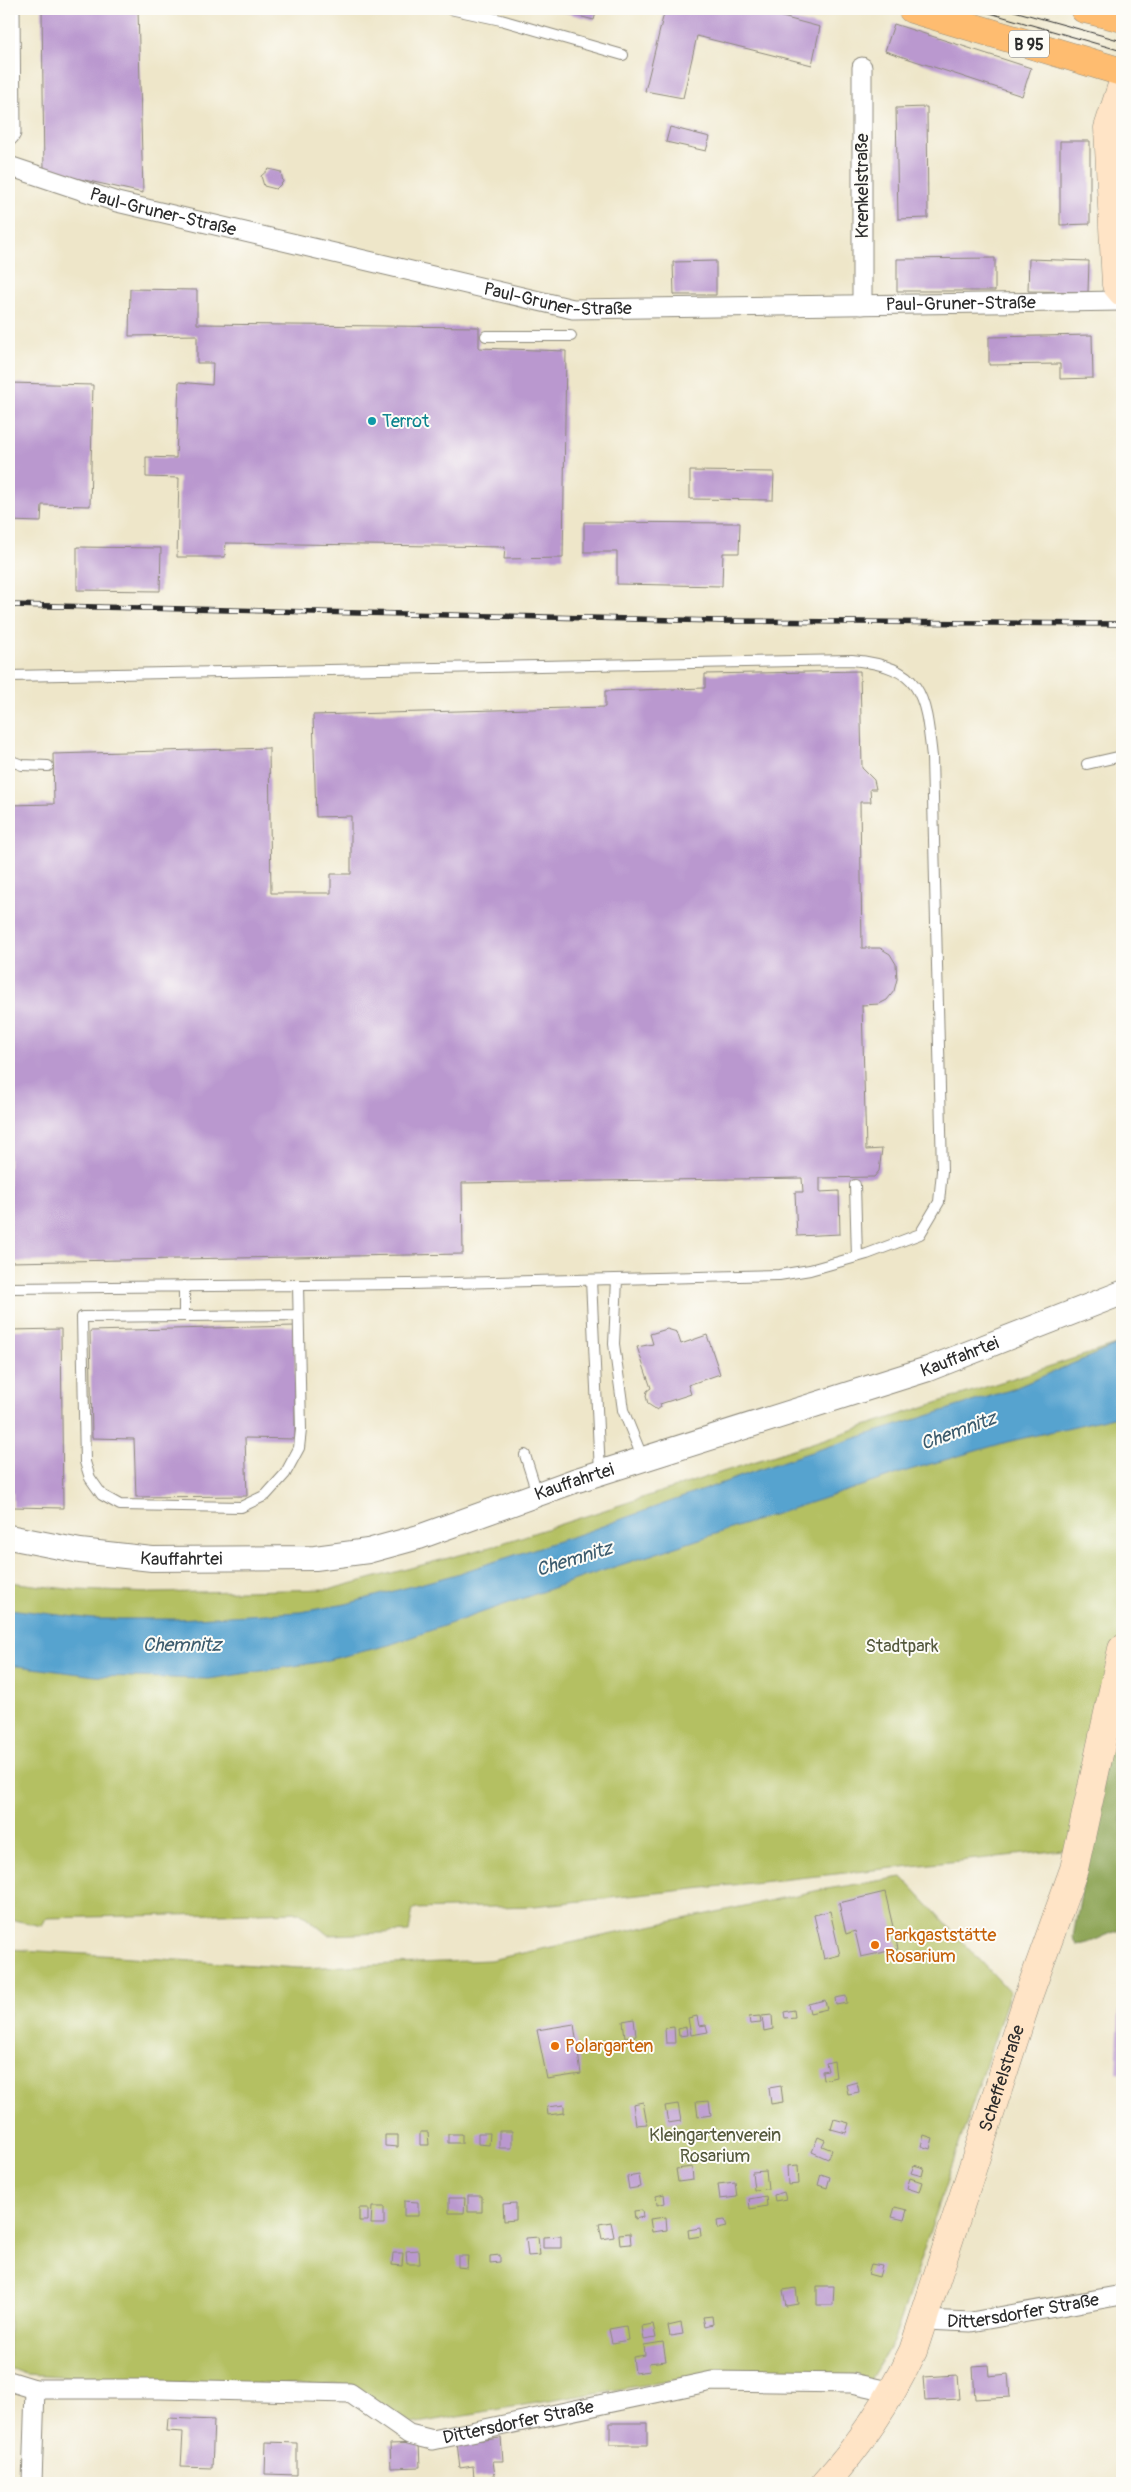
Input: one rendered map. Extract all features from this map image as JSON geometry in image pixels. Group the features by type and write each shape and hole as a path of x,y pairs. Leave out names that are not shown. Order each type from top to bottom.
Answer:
{"main road":[{"name":"B 95","path":"912,9 1122,72"},
{"path":"1084,9 1122,18"},
{"path":"1122,85 1108,128 1116,285 1122,292"},
{"name":"Scheffelstraße","path":"824,2483 844,2463 893,2392 913,2351 1029,1994 1074,1869 1122,1649"}],"street":[{"path":"9,136 11,133 10,9"},
{"name":"Krenkelstraße","path":"862,67 862,305"},
{"name":"Paul-Gruner-Straße","path":"9,166 117,202 573,309 1122,301"},
{"name":"Kauffahrtei","path":"9,1537 80,1551 152,1559 315,1558 368,1551 419,1537 537,1493 928,1369 1122,1293"},
{"name":"Dittersdorfer Straße","path":"924,2320 971,2322 1122,2295"},
{"name":"Dittersdorfer Straße","path":"9,2381 35,2389 160,2389 350,2393 409,2434 433,2440 712,2381 852,2383 893,2392"},
{"path":"32,2483 35,2389"}],"lane":[{"path":"450,9 500,20 624,55"},
{"path":"486,336 571,336"},
{"path":"9,676 852,660 878,663 902,672 918,687 925,703 932,757 942,1171 939,1202 920,1234 857,1257 810,1270 779,1275 298,1285 9,1288"},
{"path":"1087,764 1122,756"},
{"path":"9,760 22,765 48,766"},
{"path":"855,1186 857,1257"},
{"path":"617,1279 614,1344 623,1410 643,1460"},
{"path":"591,1280 600,1473"},
{"path":"298,1285 301,1430 299,1448 284,1474 266,1495 241,1506 120,1505 102,1495 90,1478 85,1462 82,1317 298,1315"},
{"path":"184,1286 184,1316"},
{"path":"525,1455 537,1493"}],"green space":[{"name":"Stadtpark","path":"1122,1343 1122,1930 1091,1847 534,1906 413,1909 409,1932 328,1935 300,1912 46,1918 42,1926 9,1919 9,1582 75,1590 152,1593 331,1589 490,1547"},
{"path":"1122,1673 1122,1930 1110,1933 1089,1943 1077,1945 1073,1937"},
{"name":"Kleingartenverein Rosarium","path":"902,1877 1010,1992 893,2342 870,2380 716,2373 411,2424 353,2385 182,2383 26,2374 9,2368 9,1949 299,1968 490,1960 820,1890"}],"water":[{"name":"Chemnitz","path":"1122,1343 1122,1415 1007,1442 910,1470 584,1577 389,1645 320,1662 209,1679 96,1676 9,1665 9,1609 93,1619 177,1619 300,1612 346,1604 453,1575 583,1533 792,1458 1010,1390"}],"building":[{"path":"42,9 138,9 143,193 44,171"},
{"path":"551,9 597,9 594,20"},
{"path":"665,9 752,9 820,27 812,65 697,36 683,98 645,91"},
{"path":"894,24 1031,68 1022,96 885,51"},
{"path":"927,107 928,218 898,219 896,108"},
{"path":"670,127 710,137 706,151 666,142"},
{"path":"1060,141 1090,141 1090,224 1060,225"},
{"path":"269,169 281,172 283,182 276,189 264,186 261,176"},
{"path":"995,258 995,291 897,291 897,259"},
{"path":"1029,259 1089,261 1088,292 1028,291"},
{"path":"716,261 716,295 674,295 673,262"},
{"name":"Terrot","path":"130,289 197,290 197,324 479,327 479,348 566,351 563,558 504,559 505,547 226,543 225,557 177,557 179,478 146,477 146,457 176,458 179,382 212,385 213,363 197,363 197,335 129,336"},
{"path":"1092,335 1093,378 1060,379 1060,364 989,365 989,337"},
{"path":"9,383 93,385 90,506 42,505 41,522 9,521"},
{"path":"690,471 774,472 773,500 690,499"},
{"path":"584,522 740,523 739,553 723,553 722,586 617,584 617,552 584,552"},
{"path":"77,547 161,548 160,591 77,590"},
{"path":"860,671 862,768 874,780 876,789 870,789 871,802 860,802 862,948 880,948 890,954 896,964 897,979 894,991 887,1000 879,1004 862,1005 866,1150 882,1149 879,1171 874,1177 820,1178 820,1192 839,1191 840,1234 797,1236 795,1192 803,1192 802,1178 462,1183 463,1254 9,1262 9,805 54,804 53,754 269,748 271,893 331,893 331,874 351,874 351,816 316,817 313,715 605,707 605,691 705,688 705,674"},
{"path":"295,1326 295,1439 245,1438 247,1496 136,1497 134,1439 92,1438 90,1331"},
{"path":"61,1329 63,1508 13,1507 13,1492 9,1492 9,1330"},
{"path":"667,1329 677,1332 681,1344 707,1335 720,1374 688,1385 691,1394 660,1404 661,1407 657,1410 648,1404 646,1396 647,1391 651,1388 637,1347 653,1344 650,1334"},
{"path":"885,1892 898,1949 861,1957 855,1931 846,1934 839,1903"},
{"path":"830,1911 840,1955 824,1959 814,1915"},
{"path":"1122,1971 1122,2074 1116,2073"},
{"path":"846,1996 847,2003 836,2005 835,1998"},
{"path":"825,2000 827,2009 810,2013 808,2004"},
{"path":"794,2010 795,2017 785,2018 784,2012"},
{"path":"772,2015 773,2029 764,2031 762,2016"},
{"path":"697,2016 699,2026 706,2025 708,2032 691,2035 688,2018"},
{"path":"760,2016 761,2023 750,2024 749,2017"},
{"path":"634,2019 636,2036 625,2037 623,2021"},
{"path":"574,2024 581,2074 547,2079 537,2030"},
{"path":"674,2027 675,2043 666,2043 665,2028"},
{"path":"686,2027 687,2035 679,2036 678,2029"},
{"path":"834,2061 836,2077 823,2080 822,2071 828,2070 826,2063"},
{"path":"857,2082 859,2092 848,2094 846,2085"},
{"path":"781,2086 783,2102 771,2104 769,2088"},
{"path":"709,2101 711,2115 698,2117 696,2102"},
{"path":"643,2102 647,2124 636,2125 633,2104"},
{"path":"678,2104 681,2121 668,2123 665,2106"},
{"path":"564,2105 564,2113 548,2115 547,2107"},
{"path":"834,2119 849,2123 846,2133 831,2129"},
{"path":"499,2131 512,2131 512,2148 499,2148"},
{"path":"420,2132 428,2132 429,2145 420,2145"},
{"path":"478,2133 490,2133 489,2145 478,2144"},
{"path":"448,2134 462,2134 462,2143 448,2143"},
{"path":"385,2135 398,2135 398,2147 385,2146"},
{"path":"924,2135 933,2138 930,2149 921,2146"},
{"path":"818,2137 825,2140 822,2146 832,2150 828,2159 812,2152"},
{"path":"798,2165 799,2184 788,2185 787,2166"},
{"path":"914,2165 924,2168 922,2176 911,2173"},
{"path":"692,2167 693,2180 678,2182 676,2169"},
{"path":"766,2171 768,2189 754,2190 752,2172"},
{"path":"821,2174 830,2177 827,2188 818,2185"},
{"path":"639,2175 641,2187 629,2189 627,2177"},
{"path":"910,2178 922,2182 919,2192 907,2188"},
{"path":"735,2182 737,2197 720,2199 718,2184"},
{"path":"784,2192 786,2199 775,2201 774,2195"},
{"path":"664,2194 665,2203 657,2205 656,2196"},
{"path":"468,2196 482,2196 482,2212 468,2212"},
{"path":"766,2196 767,2206 750,2209 749,2199"},
{"path":"449,2198 465,2198 464,2213 449,2213"},
{"path":"404,2201 418,2202 418,2216 404,2216"},
{"path":"516,2203 516,2220 504,2221 503,2204"},
{"path":"372,2207 384,2207 384,2224 371,2224"},
{"path":"895,2207 907,2210 904,2220 892,2217"},
{"path":"359,2208 368,2208 368,2221 359,2221"},
{"path":"642,2210 643,2217 635,2219 634,2211"},
{"path":"666,2217 667,2230 652,2232 650,2219"},
{"path":"725,2220 727,2227 718,2229 717,2221"},
{"path":"611,2222 614,2237 602,2239 599,2224"},
{"path":"700,2228 701,2236 689,2238 688,2230"},
{"path":"630,2233 631,2244 620,2245 619,2234"},
{"path":"561,2236 561,2248 543,2248 543,2237"},
{"path":"538,2237 540,2255 528,2256 526,2238"},
{"path":"419,2250 420,2264 407,2264 406,2251"},
{"path":"393,2253 403,2253 402,2266 392,2265"},
{"path":"500,2255 500,2262 490,2263 490,2256"},
{"path":"458,2256 468,2256 467,2268 458,2267"},
{"path":"871,2264 882,2266 879,2277 868,2274"},
{"path":"817,2286 834,2286 833,2305 817,2305"},
{"path":"796,2288 798,2304 786,2306 783,2290"},
{"path":"712,2316 713,2324 705,2326 703,2317"},
{"path":"681,2323 683,2334 670,2336 668,2326"},
{"path":"653,2324 656,2338 644,2340 642,2326"},
{"path":"626,2326 628,2340 612,2343 609,2329"},
{"path":"663,2342 666,2361 649,2363 650,2371 635,2373 633,2357 645,2355 644,2345"},
{"path":"988,2365 989,2376 1008,2374 1010,2397 975,2399 973,2366"},
{"path":"957,2375 959,2399 925,2401 923,2377"},
{"path":"168,2418 214,2420 212,2468 181,2467 183,2432 167,2431"},
{"path":"610,2423 647,2423 647,2445 610,2445"},
{"path":"501,2438 503,2461 493,2461 495,2476 474,2478 473,2466 460,2468 457,2443"},
{"path":"266,2442 297,2443 297,2475 265,2474"},
{"path":"419,2443 420,2467 391,2468 390,2444"}],"tram line":[{"path":"976,9 1122,51"},
{"path":"1007,9 1122,41"}],"railway":[{"path":"9,605 720,621 1122,624"}],"place":[{"name":"Terrot","path":"372,421"},
{"name":"Parkgaststätte Rosarium","path":"875,1945"},
{"name":"Polargarten","path":"555,2046"}]}
